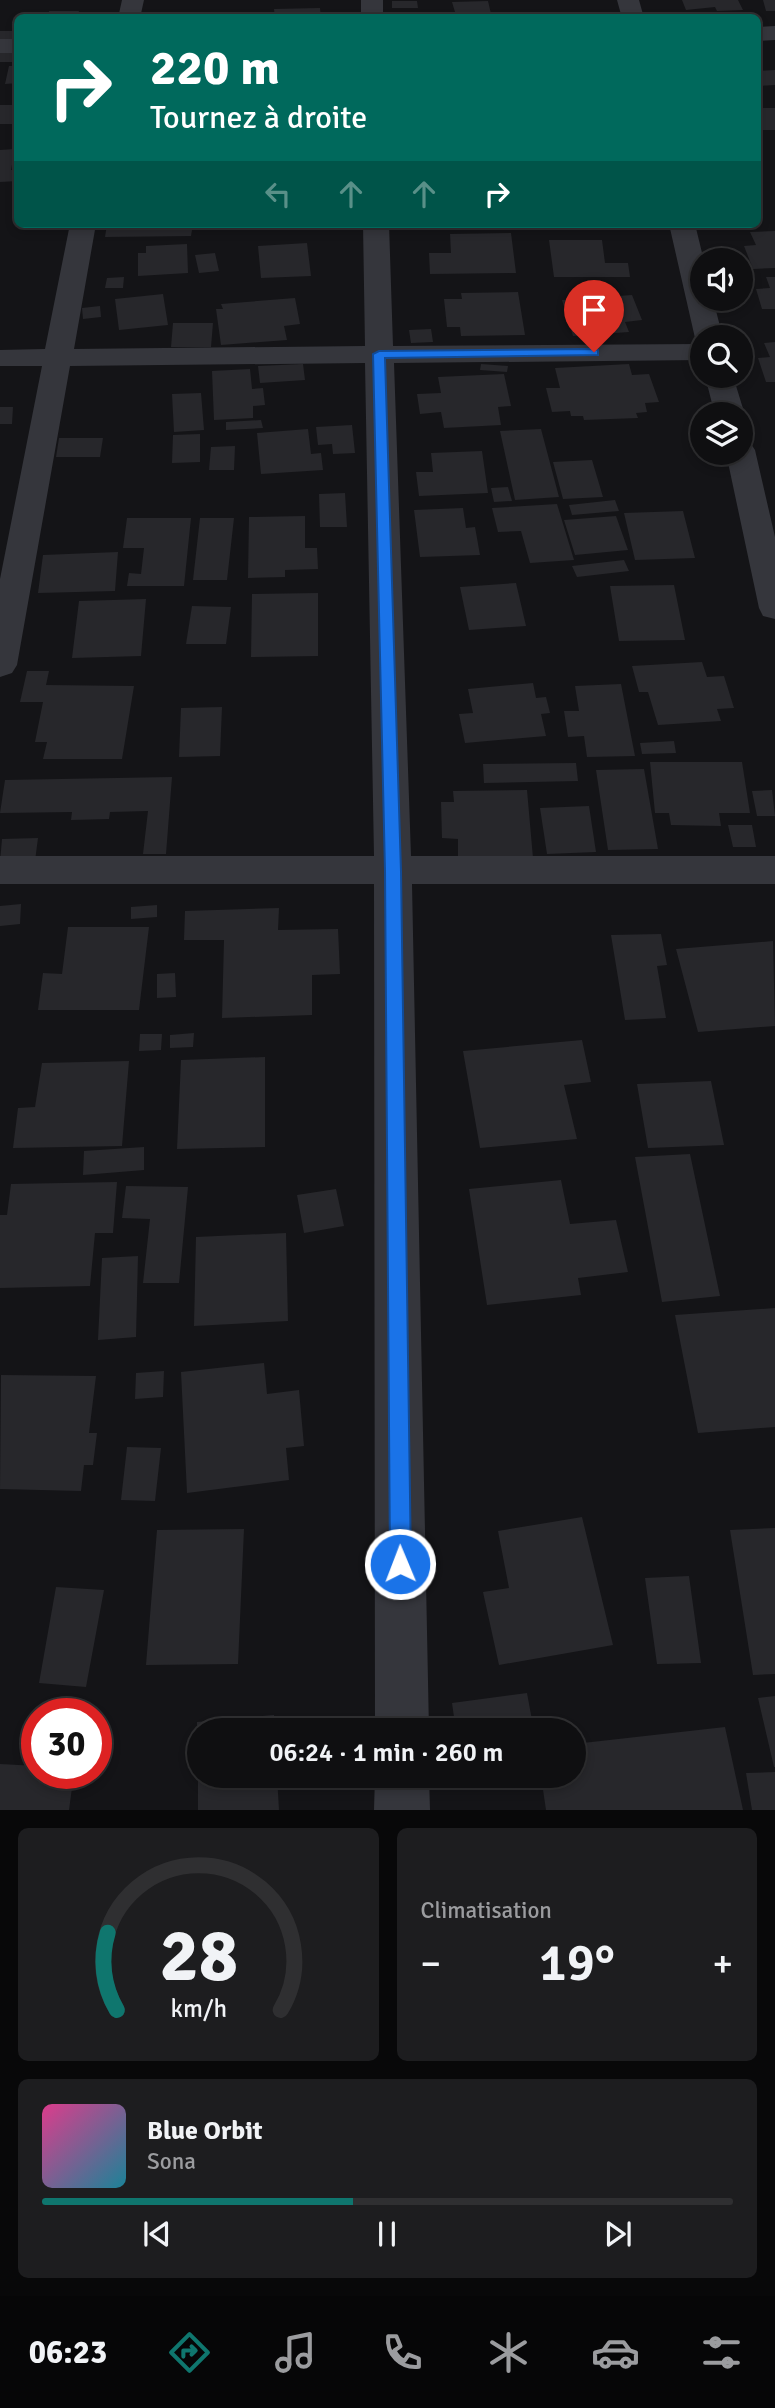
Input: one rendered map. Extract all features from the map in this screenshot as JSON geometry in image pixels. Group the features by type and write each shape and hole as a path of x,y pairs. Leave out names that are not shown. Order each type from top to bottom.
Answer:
{"street":[{"path":"0,665 82,228"},
{"path":"376,228 393,871 402,1718"},
{"path":"683,228 706,325"},
{"path":"0,358 690,352"},
{"path":"755,469 775,608"},
{"path":"0,870 775,870"},
{"path":"402,1788 402,1810"}],"building":[{"path":"682,0 738,0 743,10 717,11 715,7 686,10"},
{"path":"763,0 775,0 775,11 766,11"},
{"path":"392,1 417,1 418,8 392,8"},
{"path":"488,1 491,14 455,12 452,2"},
{"path":"320,8 321,14 275,14 274,9"},
{"path":"49,11 79,11 78,14 49,14"},
{"path":"0,31 14,31 14,43 0,43"},
{"path":"0,53 14,53 14,62 0,62"},
{"path":"9,66 14,66 14,83 5,84"},
{"path":"775,70 775,85 761,86 761,71"},
{"path":"0,105 14,105 14,124 0,124"},
{"path":"761,108 775,108 775,130 761,130"},
{"path":"14,149 11,170 14,170 14,181 0,182 0,150"},
{"path":"106,228 192,228 191,236 105,237"},
{"path":"775,231 775,268 753,269 753,248 744,246 756,245 750,232"},
{"path":"511,233 516,273 430,274 429,253 451,253 450,234"},
{"path":"549,240 602,240 605,263 628,263 630,277 554,277"},
{"path":"307,243 311,276 261,278 258,246"},
{"path":"187,244 188,273 138,276 138,253 146,253 146,246"},
{"path":"215,253 219,271 199,273 195,255"},
{"path":"124,277 123,288 105,288 107,278"},
{"path":"766,277 775,277 775,309 762,309 756,289 770,288"},
{"path":"518,292 525,335 461,336 460,327 447,327 444,299 462,299 461,293"},
{"path":"163,294 168,325 119,330 115,299"},
{"path":"632,295 642,320 625,322 629,332 573,336 562,300"},
{"path":"295,298 300,324 284,326 287,340 221,345 216,309 223,309 221,304"},
{"path":"100,306 101,317 83,319 82,308"},
{"path":"173,323 213,323 211,347 171,347"},
{"path":"431,329 433,342 411,343 409,330"},
{"path":"775,342 775,382 766,382 758,358 770,357 764,343"},
{"path":"303,364 305,380 260,383 258,366"},
{"path":"481,364 508,366 507,372 480,370"},
{"path":"629,364 632,375 649,374 659,402 645,403 647,412 636,413 638,418 584,420 583,416 571,416 570,411 552,412 546,388 560,388 555,368"},
{"path":"250,369 252,389 263,388 265,405 253,406 253,418 214,420 212,371"},
{"path":"504,374 511,406 498,407 501,425 444,428 441,412 420,414 417,394 441,393 438,377"},
{"path":"201,393 204,430 174,432 172,394"},
{"path":"0,407 13,407 12,424 0,424"},
{"path":"261,420 263,428 226,430 226,422"},
{"path":"352,425 355,453 333,454 332,444 318,445 316,427"},
{"path":"308,429 311,454 321,453 323,470 261,474 257,433"},
{"path":"541,429 559,497 515,500 500,431"},
{"path":"200,434 200,462 172,463 173,435"},
{"path":"59,438 103,438 100,457 56,457"},
{"path":"235,446 234,470 209,470 211,447"},
{"path":"482,451 488,493 419,496 416,472 433,472 431,453"},
{"path":"592,460 603,497 563,499 553,462"},
{"path":"508,487 512,501 494,502 491,488"},
{"path":"345,493 347,527 320,527 319,494"},
{"path":"615,500 619,511 572,515 569,505"},
{"path":"557,504 574,560 530,563 521,531 498,532 492,508"},
{"path":"463,508 466,528 475,527 480,555 420,557 414,510"},
{"path":"683,511 695,558 635,560 624,513"},
{"path":"305,516 305,548 317,548 318,569 285,570 285,577 248,578 249,517"},
{"path":"616,516 628,550 575,555 564,520"},
{"path":"127,518 191,518 184,586 127,586 129,573 141,574 144,548 123,548"},
{"path":"200,518 234,518 227,580 193,580"},
{"path":"118,552 115,591 38,593 43,555"},
{"path":"624,560 629,571 577,577 572,566"},
{"path":"516,583 526,626 469,630 460,587"},
{"path":"674,585 685,640 619,641 610,586"},
{"path":"318,593 318,656 251,657 252,594"},
{"path":"146,599 141,656 72,658 79,601"},
{"path":"192,606 231,607 226,644 186,644"},
{"path":"702,662 707,677 724,676 734,708 717,709 721,721 658,725 648,692 639,692 632,666"},
{"path":"27,671 49,671 46,685 134,686 122,759 43,759 47,742 35,742 43,702 20,702"},
{"path":"533,683 536,698 546,697 550,713 541,714 546,736 465,743 459,714 473,713 468,689"},
{"path":"621,684 635,756 587,757 584,736 568,737 564,711 579,711 575,686"},
{"path":"222,707 220,756 179,757 181,708"},
{"path":"674,741 676,753 642,754 640,743"},
{"path":"650,762 742,762 750,813 719,813 721,826 671,825 669,813 655,813"},
{"path":"576,763 578,781 484,783 483,764"},
{"path":"644,769 658,849 608,850 596,770"},
{"path":"172,777 166,854 143,854 148,811 110,812 109,819 71,820 72,812 0,813 5,780"},
{"path":"527,790 533,858 458,859 458,839 442,838 441,802 454,802 453,791"},
{"path":"772,790 775,816 757,816 752,791"},
{"path":"589,806 596,852 547,854 540,808"},
{"path":"728,825 752,825 756,847 733,847"},
{"path":"38,838 35,861 0,862 2,839"},
{"path":"21,904 20,924 0,926 0,906"},
{"path":"157,905 157,917 131,919 131,907"},
{"path":"279,908 278,930 338,929 340,974 312,975 312,1015 222,1018 224,940 184,940 185,911"},
{"path":"68,927 149,927 139,1010 38,1010 43,973 62,974"},
{"path":"661,934 667,965 657,966 666,1018 625,1020 611,935"},
{"path":"773,941 775,1026 698,1032 676,949"},
{"path":"175,973 176,997 157,998 157,974"},
{"path":"194,1033 193,1047 170,1048 170,1035"},
{"path":"140,1034 162,1034 161,1050 139,1051"},
{"path":"582,1040 591,1082 564,1085 577,1139 480,1148 463,1051"},
{"path":"265,1057 265,1147 177,1149 181,1060"},
{"path":"129,1061 122,1146 13,1148 18,1108 35,1107 42,1063"},
{"path":"711,1081 724,1145 648,1148 637,1084"},
{"path":"144,1147 144,1170 83,1175 84,1151"},
{"path":"690,1154 720,1296 662,1302 635,1157"},
{"path":"561,1180 570,1224 616,1220 628,1272 578,1278 581,1295 487,1305 469,1189"},
{"path":"117,1182 113,1233 95,1233 90,1286 0,1288 0,1215 7,1215 11,1184"},
{"path":"126,1186 188,1187 179,1283 143,1283 150,1219 122,1218"},
{"path":"336,1189 344,1226 304,1233 297,1195"},
{"path":"286,1233 288,1321 194,1326 196,1237"},
{"path":"138,1256 136,1337 98,1340 102,1258"},
{"path":"775,1308 775,1427 698,1433 675,1315"},
{"path":"264,1363 267,1394 299,1390 304,1446 286,1448 289,1480 187,1493 181,1372"},
{"path":"164,1371 163,1397 135,1399 136,1373"},
{"path":"1,1375 96,1376 89,1433 97,1433 93,1465 84,1465 81,1491 0,1489"},
{"path":"127,1447 161,1448 155,1501 121,1500"},
{"path":"582,1517 613,1645 499,1665 483,1592 509,1588 498,1531"},
{"path":"775,1528 775,1674 753,1675 730,1530"},
{"path":"244,1529 238,1664 146,1665 157,1530"},
{"path":"689,1576 701,1663 657,1664 645,1578"},
{"path":"56,1587 104,1590 86,1687 39,1683"},
{"path":"527,1693 532,1718 454,1718 452,1703"},
{"path":"775,1696 775,1767 774,1767 758,1698"},
{"path":"274,1715 274,1718 241,1718"},
{"path":"725,1727 743,1810 546,1810 543,1788 586,1788 586,1743"},
{"path":"0,1764 21,1765 21,1789 72,1789 69,1810 0,1810"},
{"path":"775,1772 775,1810 752,1810 746,1773"},
{"path":"198,1788 278,1788 279,1810 198,1810"}],"route":[{"path":"400,1564 393,871 379,354 594,352"}]}
